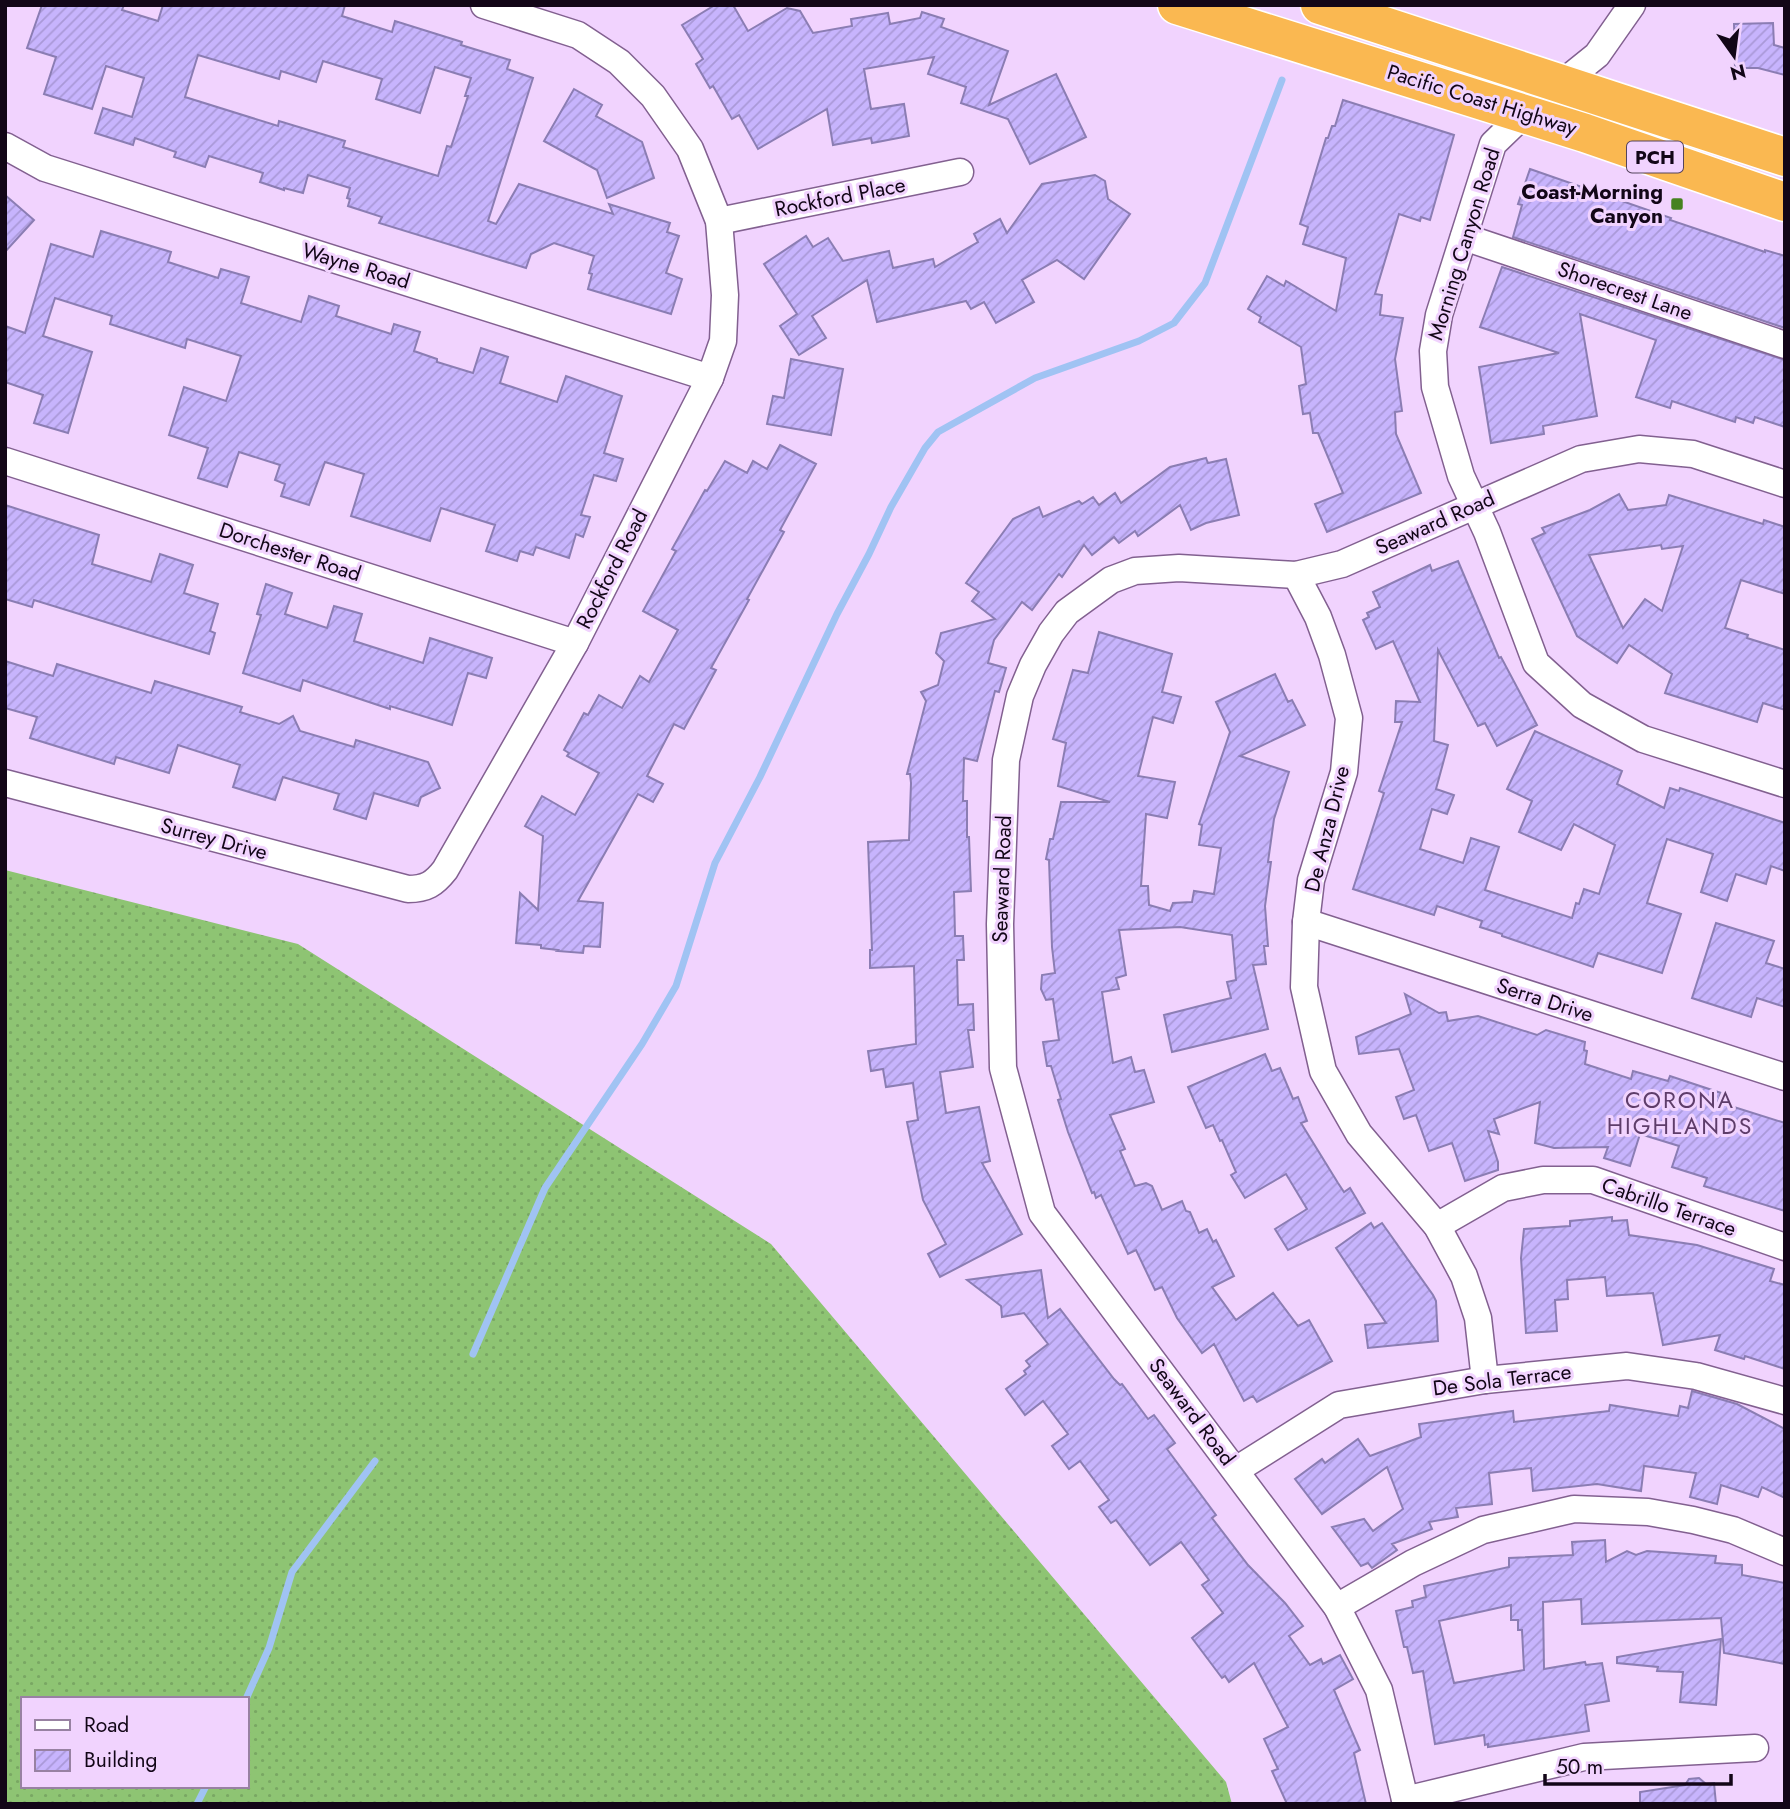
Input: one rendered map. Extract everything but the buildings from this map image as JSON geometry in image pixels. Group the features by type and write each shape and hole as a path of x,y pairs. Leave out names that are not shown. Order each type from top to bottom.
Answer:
{"highway":[{"name":"Pacific Coast Highway","path":"1177,5 1524,114 1785,202"},
{"name":"Pacific Coast Highway","path":"1320,5 1785,157"}],"street":[{"name":"Rockford Road","path":"423,889 436,881 445,870 575,643 710,378 723,341 725,295 719,221 690,149 653,96 619,62 578,35 484,5"},
{"name":"Morning Canyon Road","path":"1632,5 1597,55 1524,114 1493,144 1439,315 1433,351 1435,387 1461,476 1487,532 1536,663 1583,705 1643,739 1785,784"},
{"name":"Wayne Road","path":"5,146 45,169 710,378"},
{"name":"Rockford Place","path":"719,221 960,172"},
{"name":"Shorecrest Lane","path":"1464,237 1785,345"},
{"name":"Seaward Road","path":"1405,1802 1379,1690 1337,1607 1042,1213 1003,1068 1000,924 1006,760 1020,696 1033,665 1051,633 1067,612 1111,580 1135,571 1179,568 1296,575 1342,564 1581,459 1639,449 1693,454 1785,484"},
{"name":"Dorchester Road","path":"5,461 575,643"},
{"name":"De Anza Drive","path":"1296,575 1318,617 1332,655 1349,718 1345,772 1311,880 1306,922 1304,987 1323,1071 1359,1134 1437,1226 1464,1276 1478,1318 1486,1380"},
{"name":"Surrey Drive","path":"5,783 366,879 408,889 423,889"},
{"name":"Serra Drive","path":"1306,922 1785,1077"},
{"name":"Cabrillo Terrace","path":"1437,1226 1503,1188 1543,1180 1593,1180 1785,1247"},
{"name":"De Sola Terrace","path":"1236,1470 1339,1405 1486,1380 1627,1366 1696,1376 1785,1401"},
{"path":"1337,1607 1413,1563 1483,1530 1574,1509 1647,1512 1693,1520 1733,1530 1785,1552"},
{"path":"1405,1802 1584,1757 1755,1748"}],"green space":[{"path":"5,870 298,944 771,1244 1226,1782 1232,1804 5,1804"}],"waterway":[{"path":"473,1354 545,1188 642,1044 676,986 715,863 760,777 891,507 925,448 938,432 1035,378 1139,341 1174,323 1205,283 1282,80"},
{"path":"247,1697 269,1648 292,1572 375,1461"},
{"path":"197,1804 205,1788"}],"place":[{"name":"Coast-Morning Canyon","path":"1677,204"}],"district":[{"name":"CORONA HIGHLANDS","path":"1680,1113"}]}
